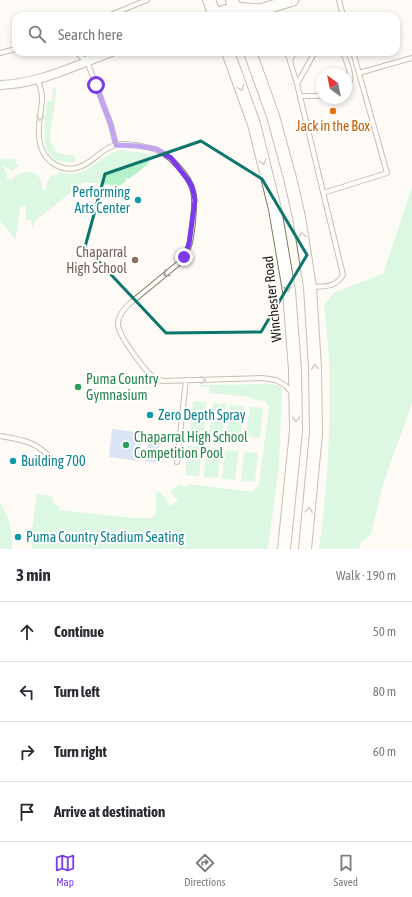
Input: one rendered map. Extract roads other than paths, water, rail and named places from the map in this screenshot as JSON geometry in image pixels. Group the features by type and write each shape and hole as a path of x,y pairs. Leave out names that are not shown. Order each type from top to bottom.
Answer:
{"main road":[{"path":"208,0 212,12"},
{"path":"221,12 237,6 260,10 293,0"},
{"name":"Winchester Road","path":"229,56 254,124 275,209 289,291 295,370 296,431 284,549"},
{"path":"251,56 273,116 290,178 299,217 310,287 315,368 316,433 305,549"}],"street":[{"path":"0,85 9,85 38,79 101,56"}],"lane":[{"path":"118,12 146,0"},
{"path":"338,0 340,12"},
{"path":"0,53 12,50"},
{"path":"81,56 87,61"},
{"path":"88,56 87,61 111,125 116,145"},
{"path":"288,56 297,84 343,275 339,282 334,285 310,287"},
{"path":"290,61 292,56"},
{"path":"297,84 313,56"},
{"path":"344,56 348,68"},
{"path":"323,193 386,173 354,56"},
{"path":"359,73 412,58"},
{"path":"38,79 42,98 39,136 44,154 52,164 60,167 77,168 87,163 108,148 116,145 138,146 156,149 171,158 192,187 195,200 189,244 184,257 179,263 122,311 118,324 123,339 147,371 153,377 163,381 268,378 276,380 286,386 295,397"},
{"path":"300,96 316,96"},
{"path":"177,462 186,380"},
{"path":"0,436 35,444 52,459"}],"water":[{"name":"Chaparral High School Competition Pool","path":"112,429 143,433 139,461 109,457"},
{"path":"149,434 161,435 157,463 145,461"}],"place":[{"name":"Jack in the Box","path":"333,111"},
{"name":"Performing Arts Center","path":"138,200"},
{"name":"Chaparral High School","path":"135,260"},
{"name":"Puma Country Gymnasium","path":"78,387"},
{"name":"Zero Depth Spray","path":"150,415"},
{"name":"Chaparral High School Competition Pool","path":"126,445"},
{"name":"Building 700","path":"13,461"},
{"name":"Puma Country Stadium Seating","path":"18,537"}]}
